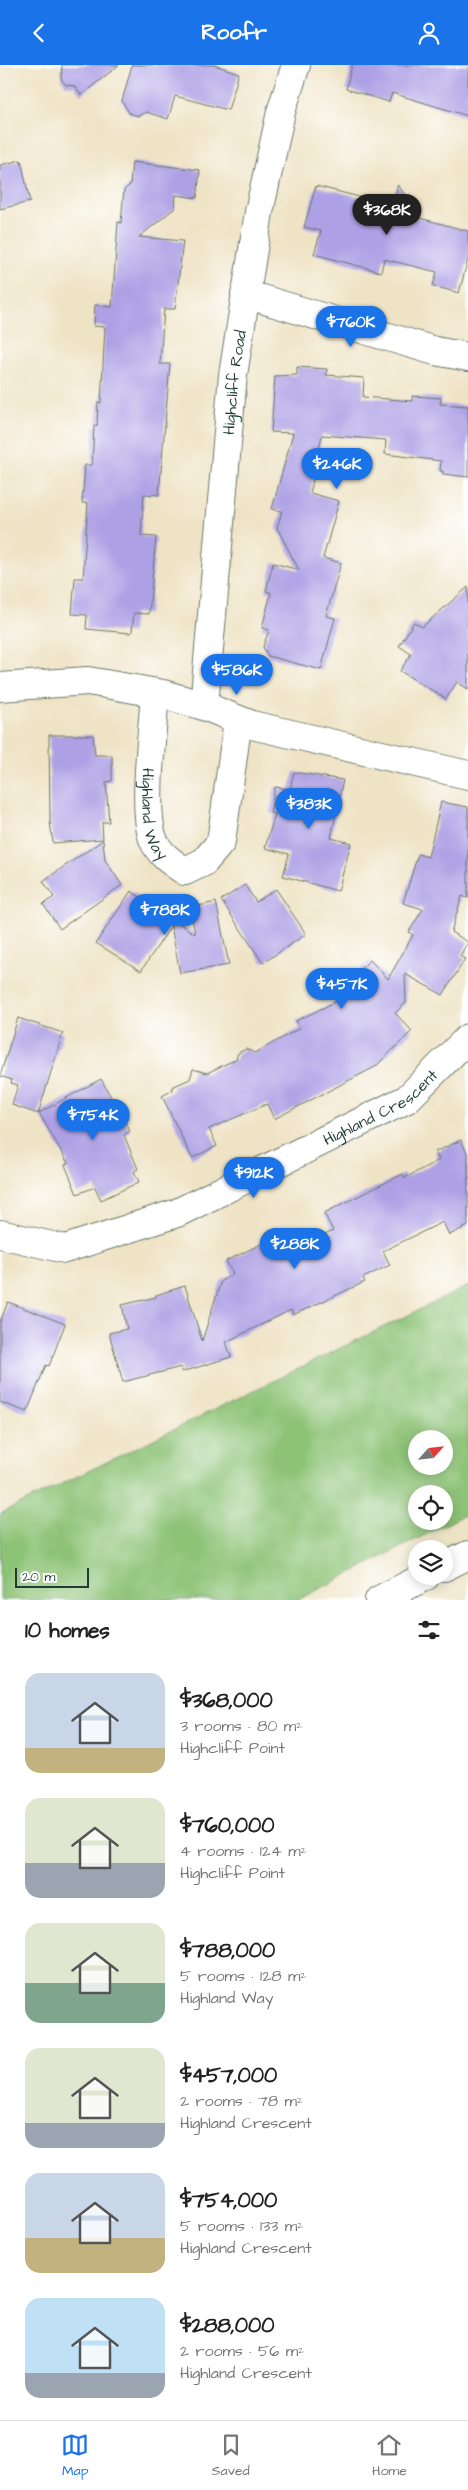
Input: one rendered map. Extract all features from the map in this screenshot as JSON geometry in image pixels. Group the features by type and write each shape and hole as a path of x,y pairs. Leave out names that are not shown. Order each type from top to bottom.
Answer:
{"street":[{"name":"Highcliff Road","path":"204,706 233,375 259,212 280,112 296,65"},
{"path":"245,294 435,351 468,357"},
{"path":"0,687 88,681 155,693 204,706 252,725 468,775"},
{"name":"Highland Way","path":"155,693 148,813 153,840 168,862 185,871 204,863 221,842 238,720"},
{"name":"Highland Crescent","path":"0,1234 65,1249 177,1213 407,1099 468,1038"},
{"path":"453,1562 468,1555"},
{"path":"379,1600 408,1585"}],"green space":[{"path":"468,1286 468,1513 453,1521 453,1485 408,1485 408,1530 435,1530 415,1540 408,1540 408,1544 298,1600 0,1600 0,1514"}],"building":[{"path":"62,65 119,65 81,95 74,86 66,85 61,79"},
{"path":"132,65 214,65 239,73 228,110 175,96 168,119 146,112 138,116 129,113 122,101"},
{"path":"352,65 468,65 468,116 392,93 389,102 346,89"},
{"path":"21,160 30,202 0,209 0,165"},
{"path":"132,162 200,170 197,198 176,195 175,208 139,237 183,241 175,309 164,309 160,364 170,364 159,495 144,494 141,536 156,537 149,614 134,613 132,631 130,633 86,629 87,615 72,614 75,578 83,578 88,503 82,503 85,465 92,465 94,426 97,426 98,402 101,403 105,327 94,326 95,305 112,307 118,222 121,223 124,190 130,185"},
{"path":"398,185 408,199 418,202 416,217 468,231 468,259 459,293 433,286 437,272 384,259 381,272 314,254 321,231 304,227 316,186 391,205"},
{"path":"297,367 327,369 326,375 364,378 363,397 412,401 412,396 441,398 440,404 468,406 468,477 443,474 443,471 440,471 441,461 385,454 386,440 322,435 310,493 339,501 323,558 341,563 326,616 335,618 321,670 268,656 263,647 269,630 262,628 271,593 266,591 273,563 299,570 277,528 282,511 272,509 293,433 271,432 275,376 297,375"},
{"path":"468,587 468,689 457,682 446,699 400,671 411,654 399,646 414,622 422,627"},
{"path":"49,735 93,735 95,755 112,755 112,781 106,782 109,822 102,822 103,839 53,843 50,822"},
{"path":"294,772 343,780 331,838 351,843 338,891 283,876 289,854 265,848 275,814 270,813 275,787 290,789"},
{"path":"441,802 468,807 468,898 462,896 451,932 468,942 460,956 465,959 443,995 405,974 406,1003 395,1013 412,1031 375,1067 274,1119 267,1104 209,1129 217,1146 192,1158 162,1096 173,1090 172,1087 190,1079 193,1069 207,1073 236,1059 238,1053 246,1049 255,1053 300,1028 296,1021 343,998 337,992 370,960 388,979 413,935 409,932 423,909 403,903 418,854 428,857"},
{"path":"103,840 105,860 122,885 60,929 43,904 54,897 43,881"},
{"path":"245,885 256,902 276,889 306,934 263,963 221,900"},
{"path":"131,891 195,934 190,908 216,902 229,965 180,973 171,926 141,971 96,943"},
{"path":"18,1018 63,1033 38,1114 12,1105 18,1085 11,1083 12,1080 0,1076"},
{"path":"101,1079 130,1131 124,1135 138,1169 134,1171 139,1182 101,1200 95,1187 77,1194 65,1165 68,1163 39,1113"},
{"path":"461,1140 468,1155 468,1226 449,1235 443,1222 383,1251 390,1265 363,1278 365,1282 293,1315 291,1310 226,1342 231,1357 182,1372 181,1367 123,1382 109,1333 127,1329 122,1305 156,1297 156,1295 185,1286 202,1341 221,1281 233,1274 226,1261 286,1232 294,1250 333,1231 324,1213 403,1174 405,1178 439,1160 435,1152"},
{"path":"8,1302 65,1324 49,1366 46,1365 27,1412 0,1402 0,1322"}]}
